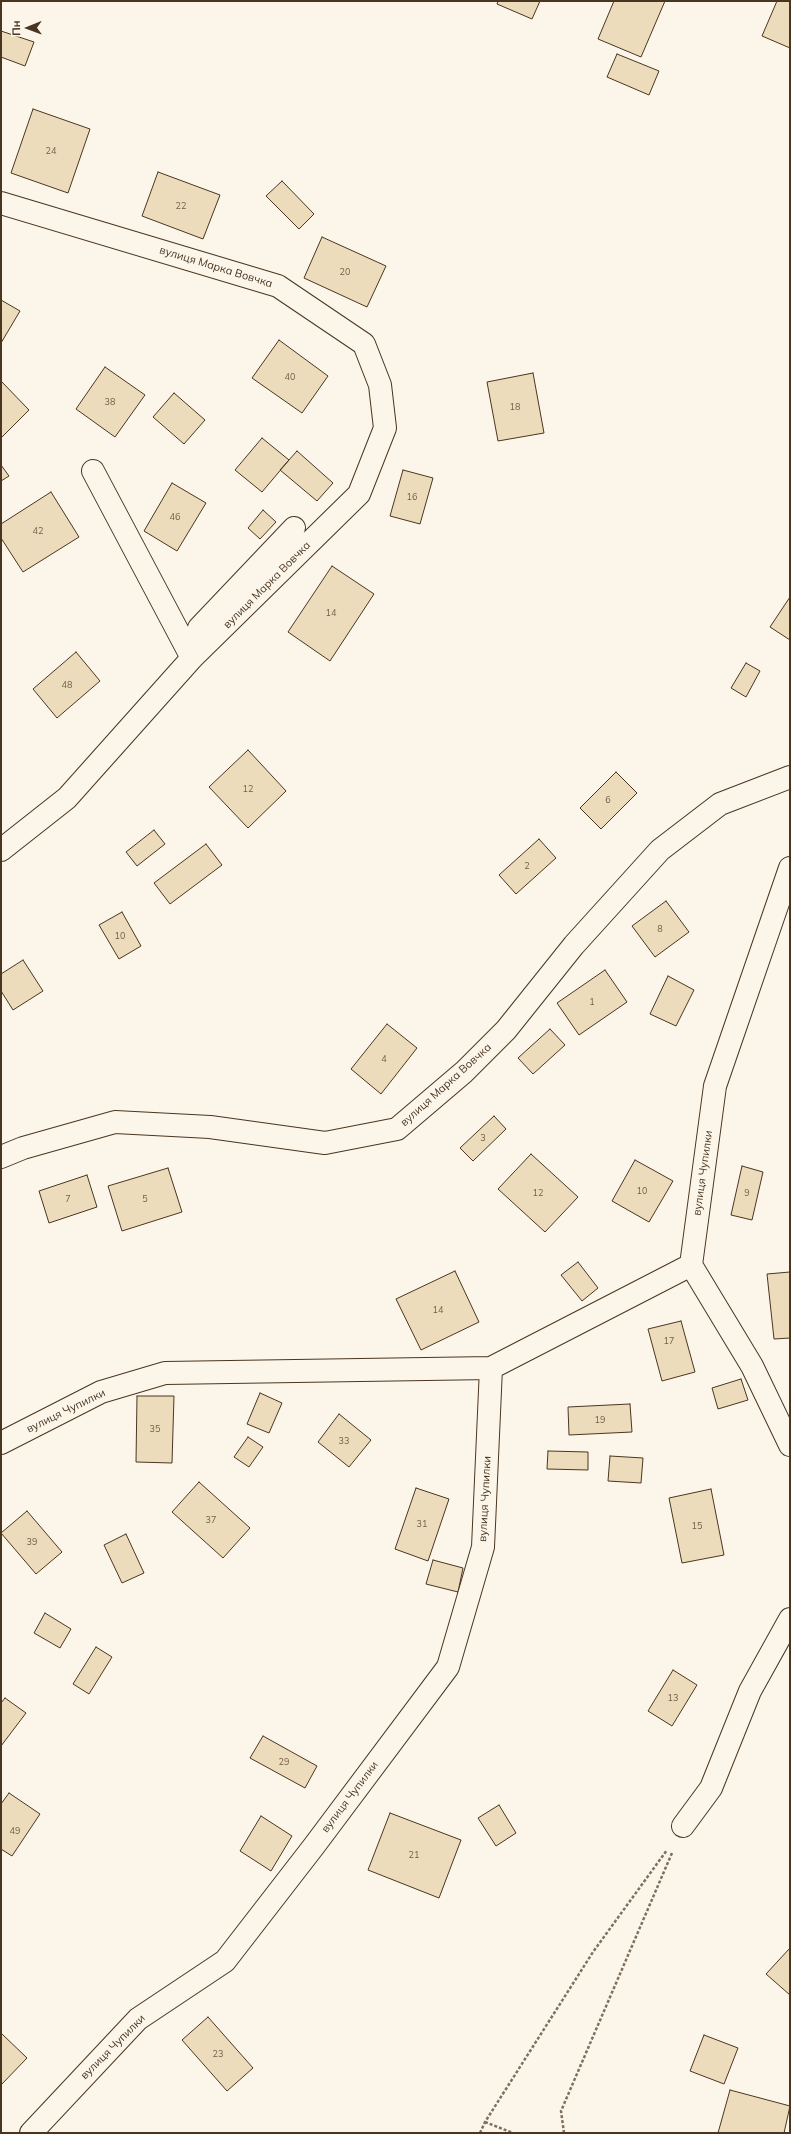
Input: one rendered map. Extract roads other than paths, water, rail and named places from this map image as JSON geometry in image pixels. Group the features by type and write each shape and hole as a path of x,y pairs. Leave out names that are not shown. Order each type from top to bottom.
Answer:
{"street":[{"name":"вулиця Марка Вовчка","path":"1,203 278,286 364,344 380,385 385,428 359,494 192,658 67,798 1,850"},
{"path":"93,471 192,658"},
{"name":"вулиця Марка Вовчка","path":"192,658 199,628 294,528"},
{"name":"вулиця Марка Вовчка","path":"1,1157 22,1148 115,1122 210,1127 325,1143 397,1129 464,1072 506,1030 574,945 660,850 720,804 790,777"},
{"name":"вулиця Чупилки","path":"1,1443 101,1392 165,1372 491,1368 690,1265 714,1086 790,868"},
{"path":"690,1265 752,1366 790,1445"},
{"name":"вулиця Чупилки","path":"31,2133 138,2019 225,1961 448,1668 483,1547 491,1368"},
{"path":"683,1826 711,1788 750,1692 790,1619"}]}
